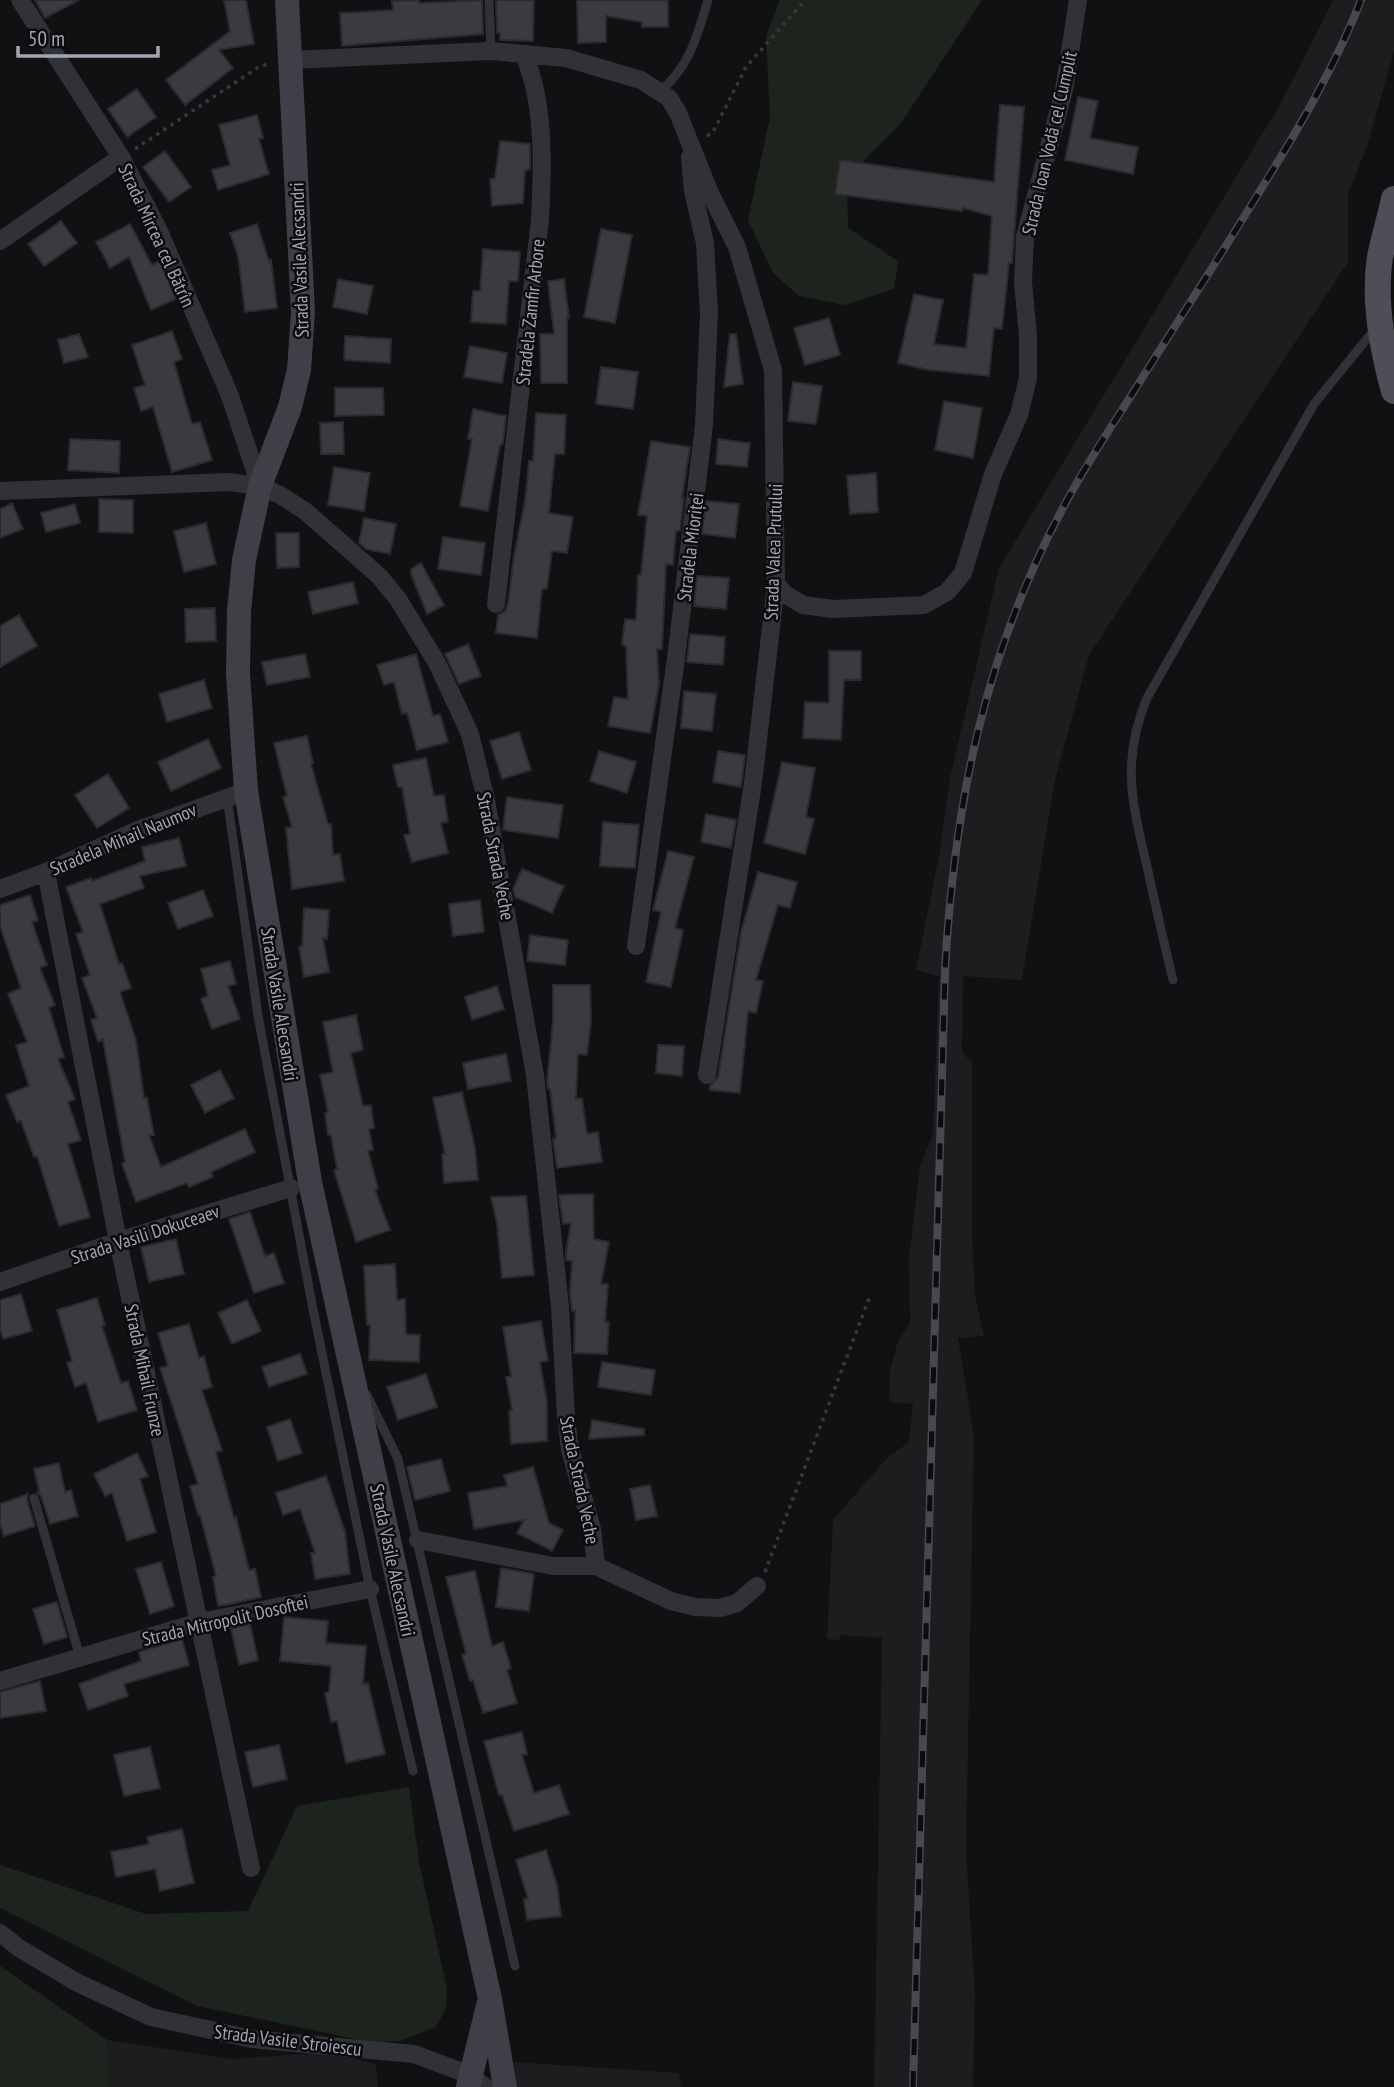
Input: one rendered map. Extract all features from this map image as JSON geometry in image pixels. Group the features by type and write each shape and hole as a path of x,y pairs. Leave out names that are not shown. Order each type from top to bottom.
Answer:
{"main road":[{"name":"Strada Vasile Alecsandri","path":"287,0 303,312 302,340 299,370 290,407 260,486 244,560 239,611 237,794 310,1182 490,1999 505,2087"},
{"path":"1394,199 1380,259 1380,323 1383,350 1394,391"},
{"path":"474,2083 490,1999"}],"street":[{"name":"Strada Mircea cel Bătrîn","path":"20,0 121,158 159,231 230,396 260,486"},
{"name":"Strada Ioan Vodă cel Cumplit","path":"776,584 785,594 803,605 833,609 924,605 947,592 963,573 993,474 1019,415 1028,378 1028,336 1023,282 1025,237 1064,90 1078,0"},
{"path":"290,60 491,51 524,54"},
{"name":"Strada Valea Prutului","path":"524,54 566,58 609,69 641,80 669,98 737,247 773,370 776,584 753,783 707,1074"},
{"name":"Stradela Zamfir Arbore","path":"496,604 540,220 542,170 539,121 535,89 524,54"},
{"name":"Stradela Mioriței","path":"636,946 676,659 704,425 709,313 705,243 689,166 690,147"},
{"path":"0,242 121,158"},
{"name":"Strada Strada Veche","path":"0,491 229,482 260,486 304,511 385,583 398,598 438,663 470,734 486,800 535,1075 560,1306 566,1417 570,1449 592,1529 596,1566"},
{"name":"Stradela Mihail Naumov","path":"0,889 46,872 138,830 237,794"},
{"name":"Strada Mihail Frunze","path":"46,872 118,1241 251,1868"},
{"name":"Strada Vasili Dokuceaev","path":"0,1282 118,1241 291,1188"},
{"path":"418,1540 553,1566 596,1566 671,1601 695,1607 720,1608 737,1603 757,1586"},
{"name":"Strada Mitropolit Dosoftei","path":"0,1681 200,1622 370,1589"},
{"name":"Strada Vasile Stroiescu","path":"0,1933 19,1948 76,1982 151,2017 252,2039 414,2054 474,2083"}],"lane":[{"path":"489,0 491,51"},
{"path":"660,91 681,69 695,43 708,0"},
{"path":"1173,980 1134,815 1130,767 1140,715 1147,698 1314,404 1380,323"},
{"path":"237,794 258,1016 370,1589 413,1771"},
{"path":"348,1355 398,1459 515,1966"},
{"path":"34,1498 80,1657"}],"path":[{"path":"690,147 713,132 746,66 805,0"},
{"path":"121,158 260,66 290,60"},
{"path":"757,1586 776,1545 870,1296"}],"shaded area":[{"path":"780,0 982,0 901,123 868,156 847,184 848,228 898,261 894,289 845,305 799,296 773,273 748,220 770,117 766,36"},
{"path":"1333,0 1394,0 1394,51 1367,147 1348,193 1348,262 1089,655 1055,780 1022,980 963,976 962,1053 972,1062 972,1233 975,1295 984,1336 958,1338 974,1436 966,1848 975,1996 973,2087 874,2087 882,1638 840,1635 839,1640 827,1639 833,1520 887,1458 909,1442 913,1404 889,1402 890,1370 898,1341 910,1324 909,1257 920,1167 933,1134 939,976 916,970 939,856 950,778 999,568 1281,103"},
{"path":"409,1787 419,1862 447,1989 446,2008 436,2027 400,2041 370,2042 197,2006 0,1908 0,1865 146,1914 248,1911 297,1806"},
{"path":"0,1966 107,2040 110,2087 0,2087"},
{"path":"107,2040 232,2059 330,2052 376,2064 378,2087 110,2087"},
{"path":"514,2062 679,2073 681,2087 517,2087"}],"building":[{"path":"35,0 79,0 45,18"},
{"path":"224,0 246,0 254,44 219,50 233,68 185,105 166,80 230,31"},
{"path":"419,0 419,3 482,0 483,34 342,46 340,13 393,10 392,1"},
{"path":"496,0 534,0 533,41 500,40 500,33 497,33"},
{"path":"577,0 668,0 668,27 642,27 642,22 606,16 606,42 578,43"},
{"path":"137,89 156,117 127,137 108,109"},
{"path":"1078,97 1098,101 1090,138 1138,147 1133,174 1065,160"},
{"path":"1000,105 1024,107 1012,263 1009,263 1002,329 994,328 989,376 929,370 898,363 914,294 943,300 934,344 966,348 974,274 988,275 992,216 963,208 962,211 835,194 840,160 994,182"},
{"path":"257,115 263,138 259,139 269,174 218,190 212,170 230,165 219,125"},
{"path":"500,141 530,144 530,169 525,171 523,203 492,206 490,179 495,178"},
{"path":"165,151 191,187 169,202 143,167"},
{"path":"61,221 77,243 44,266 28,244"},
{"path":"130,224 152,265 160,261 176,299 151,310 129,257 110,268 96,242"},
{"path":"257,224 269,261 271,260 277,308 245,312 238,256 230,233"},
{"path":"601,229 632,235 615,323 584,317"},
{"path":"483,249 520,252 518,281 509,281 506,324 471,322 473,291 480,291"},
{"path":"338,279 373,286 367,314 333,307"},
{"path":"564,279 569,318 567,383 541,383 540,334 554,334 548,281"},
{"path":"829,318 840,355 805,365 794,328"},
{"path":"172,331 182,359 174,362 192,424 200,422 212,460 172,472 153,407 141,411 134,388 145,385 132,345"},
{"path":"79,334 88,357 64,363 58,340"},
{"path":"730,334 736,334 743,384 724,387"},
{"path":"345,336 391,339 390,363 344,360"},
{"path":"470,346 507,353 502,383 464,377"},
{"path":"601,367 638,372 633,409 596,404"},
{"path":"793,382 822,386 816,424 788,421"},
{"path":"335,388 383,388 384,415 335,416"},
{"path":"944,401 982,408 973,458 935,450"},
{"path":"473,409 506,416 488,511 460,506 472,439 468,439"},
{"path":"536,413 566,415 564,454 555,454 549,513 573,517 567,553 552,551 547,589 542,589 537,638 496,633 498,615 505,611 508,603 529,461 533,461"},
{"path":"343,422 344,454 321,454 320,423"},
{"path":"70,439 120,441 119,473 68,470"},
{"path":"718,439 750,443 747,467 716,464"},
{"path":"651,441 690,447 680,531 676,531 673,565 666,564 662,649 657,649 659,684 650,733 608,726 614,697 628,699 626,646 622,645 625,619 636,620 638,575 641,575 647,516 638,515"},
{"path":"334,467 370,473 364,511 328,505"},
{"path":"876,473 878,512 850,514 847,476"},
{"path":"99,499 133,500 133,533 99,532"},
{"path":"706,501 739,504 735,538 702,534"},
{"path":"12,503 23,529 0,538 0,509"},
{"path":"75,504 80,523 46,532 41,513"},
{"path":"364,518 396,524 390,554 366,549 359,543"},
{"path":"206,523 216,564 184,572 174,531"},
{"path":"276,533 299,533 299,567 277,568"},
{"path":"443,537 485,543 481,575 438,569"},
{"path":"421,563 444,605 427,614 411,574 411,569"},
{"path":"697,576 729,578 726,609 694,606"},
{"path":"353,582 358,603 313,614 308,592"},
{"path":"215,608 216,641 186,642 185,609"},
{"path":"19,615 37,646 0,667 0,626"},
{"path":"690,634 725,637 723,665 687,662"},
{"path":"468,644 481,676 459,684 445,654"},
{"path":"829,651 861,651 861,680 844,680 841,740 803,738 805,702 829,703"},
{"path":"305,654 310,677 267,685 262,662"},
{"path":"416,654 433,716 440,714 448,742 417,750 407,713 402,714 394,682 384,685 377,665"},
{"path":"204,680 212,708 167,722 159,694"},
{"path":"684,691 716,694 712,731 681,728"},
{"path":"519,732 531,770 502,779 490,741"},
{"path":"307,736 313,763 311,764 328,824 331,824 333,855 340,854 344,881 292,889 286,828 292,827 283,797 287,796 274,743"},
{"path":"208,739 221,768 171,791 158,762"},
{"path":"599,751 636,762 627,793 590,781"},
{"path":"718,751 745,755 741,787 713,782"},
{"path":"426,758 434,796 444,795 448,822 441,823 448,853 412,862 404,835 410,834 402,787 398,787 393,765"},
{"path":"782,762 815,768 806,817 814,819 805,854 764,843"},
{"path":"108,774 129,808 97,828 75,795"},
{"path":"507,797 563,805 558,838 503,830"},
{"path":"706,814 736,820 731,848 701,842"},
{"path":"603,822 639,825 635,868 600,866"},
{"path":"179,838 186,866 140,876 144,888 100,904 119,964 122,963 131,988 120,992 136,1040 144,1098 147,1098 154,1135 149,1135 161,1167 245,1129 255,1152 211,1172 213,1177 189,1187 187,1183 136,1202 122,1164 125,1162 103,1040 98,1042 91,1020 97,1018 82,978 90,975 76,934 83,932 66,887 91,878 92,881 145,861 142,847"},
{"path":"668,851 694,857 675,928 683,930 671,987 646,982 661,912 653,910"},
{"path":"522,869 564,886 552,913 515,897 513,889"},
{"path":"758,872 797,882 790,908 778,905 756,980 763,981 756,1013 748,1011 740,1093 710,1090 718,1077 741,932"},
{"path":"203,890 213,916 178,929 168,903"},
{"path":"30,895 38,920 32,922 47,965 40,968 55,1005 49,1008 64,1057 58,1059 75,1099 68,1102 81,1140 68,1144 90,1217 59,1226 37,1156 34,1157 21,1121 17,1122 6,1095 29,1086 16,1045 27,1042 8,994 21,988 0,926 0,905"},
{"path":"480,900 484,932 453,936 449,904"},
{"path":"304,908 329,910 327,939 323,938 329,972 304,977 299,947 302,946"},
{"path":"530,935 568,940 565,965 527,961"},
{"path":"230,961 236,984 228,986 240,1019 212,1029 201,999 208,996 201,969"},
{"path":"553,985 590,985 591,1021 587,1055 578,1054 576,1099 582,1098 587,1134 598,1132 602,1162 557,1168 553,1139 556,1138 547,1082 553,1021"},
{"path":"497,986 504,1009 472,1020 465,997"},
{"path":"356,1015 363,1050 351,1053 363,1106 371,1105 374,1128 369,1129 373,1150 368,1151 378,1189 375,1190 390,1230 356,1242 334,1170 337,1169 331,1135 328,1135 325,1113 328,1112 320,1075 333,1072 323,1022"},
{"path":"658,1045 684,1046 682,1076 656,1073"},
{"path":"506,1054 511,1081 468,1089 463,1063"},
{"path":"220,1070 234,1098 205,1113 191,1085"},
{"path":"462,1092 475,1148 478,1180 444,1183 442,1154 445,1154 433,1098"},
{"path":"593,1194 594,1239 609,1242 601,1284 608,1284 605,1322 609,1322 607,1354 574,1353 575,1311 572,1311 570,1292 572,1261 566,1260 571,1223 563,1224 559,1195"},
{"path":"526,1196 534,1275 502,1278 497,1224 491,1197"},
{"path":"250,1212 265,1256 274,1253 284,1283 254,1293 229,1219"},
{"path":"176,1239 184,1274 149,1282 141,1247"},
{"path":"395,1264 397,1300 405,1299 406,1334 420,1335 419,1362 369,1360 370,1325 367,1325 364,1266"},
{"path":"21,1294 32,1331 3,1339 0,1328 0,1300"},
{"path":"97,1298 105,1325 102,1326 121,1383 128,1381 137,1410 98,1422 86,1383 75,1387 67,1363 72,1361 57,1310"},
{"path":"247,1300 261,1331 232,1344 218,1313"},
{"path":"541,1321 548,1361 540,1362 547,1402 547,1441 511,1444 509,1411 512,1410 506,1377 511,1376 503,1327"},
{"path":"189,1324 199,1358 204,1356 212,1387 202,1390 222,1450 216,1452 249,1570 255,1569 261,1597 218,1606 213,1577 216,1576 190,1486 198,1484 160,1368 168,1366 158,1333"},
{"path":"300,1354 307,1374 269,1387 262,1367"},
{"path":"602,1362 655,1370 651,1395 598,1387"},
{"path":"426,1374 437,1407 398,1420 387,1387"},
{"path":"290,1419 302,1453 278,1461 267,1427"},
{"path":"592,1420 644,1429 644,1435 589,1439"},
{"path":"137,1453 148,1476 140,1479 156,1532 127,1541 112,1493 105,1496 94,1474"},
{"path":"441,1459 450,1491 415,1500 407,1467"},
{"path":"59,1463 65,1492 71,1490 78,1516 50,1524 41,1496 37,1492 39,1491 34,1469"},
{"path":"533,1467 549,1523 563,1530 552,1551 517,1533 524,1520 474,1529 468,1493 507,1486 504,1475"},
{"path":"326,1476 345,1532 350,1574 315,1579 311,1553 315,1553 300,1509 283,1515 276,1493"},
{"path":"650,1485 657,1516 636,1520 630,1489"},
{"path":"28,1494 27,1500 35,1526 4,1536 0,1524 0,1504"},
{"path":"161,1562 174,1606 150,1614 136,1569"},
{"path":"501,1568 534,1574 529,1611 496,1607"},
{"path":"475,1571 492,1646 503,1642 511,1668 507,1670 517,1703 483,1713 462,1655 466,1654 446,1577"},
{"path":"57,1602 67,1637 44,1644 33,1609"},
{"path":"284,1617 328,1621 326,1643 366,1646 363,1684 368,1683 385,1754 346,1763 337,1721 331,1722 325,1693 329,1692 331,1666 280,1661"},
{"path":"250,1624 258,1660 239,1665 231,1628"},
{"path":"182,1639 189,1665 124,1684 128,1696 88,1710 79,1684 141,1661 139,1652"},
{"path":"40,1681 46,1711 0,1718 0,1692"},
{"path":"522,1732 527,1754 522,1755 534,1793 559,1785 569,1814 514,1831 502,1795 499,1795 484,1741"},
{"path":"279,1745 287,1779 253,1787 245,1752"},
{"path":"150,1747 160,1788 124,1796 114,1755"},
{"path":"182,1829 194,1883 160,1891 155,1869 116,1877 111,1852 149,1844 147,1837"},
{"path":"546,1850 557,1885 561,1916 527,1920 524,1899 528,1899 516,1860"}],"railway":[{"path":"913,2087 945,971 956,849 978,732 1013,618 1036,562 1064,506 1080,476 1293,137 1318,93 1361,0"}]}
